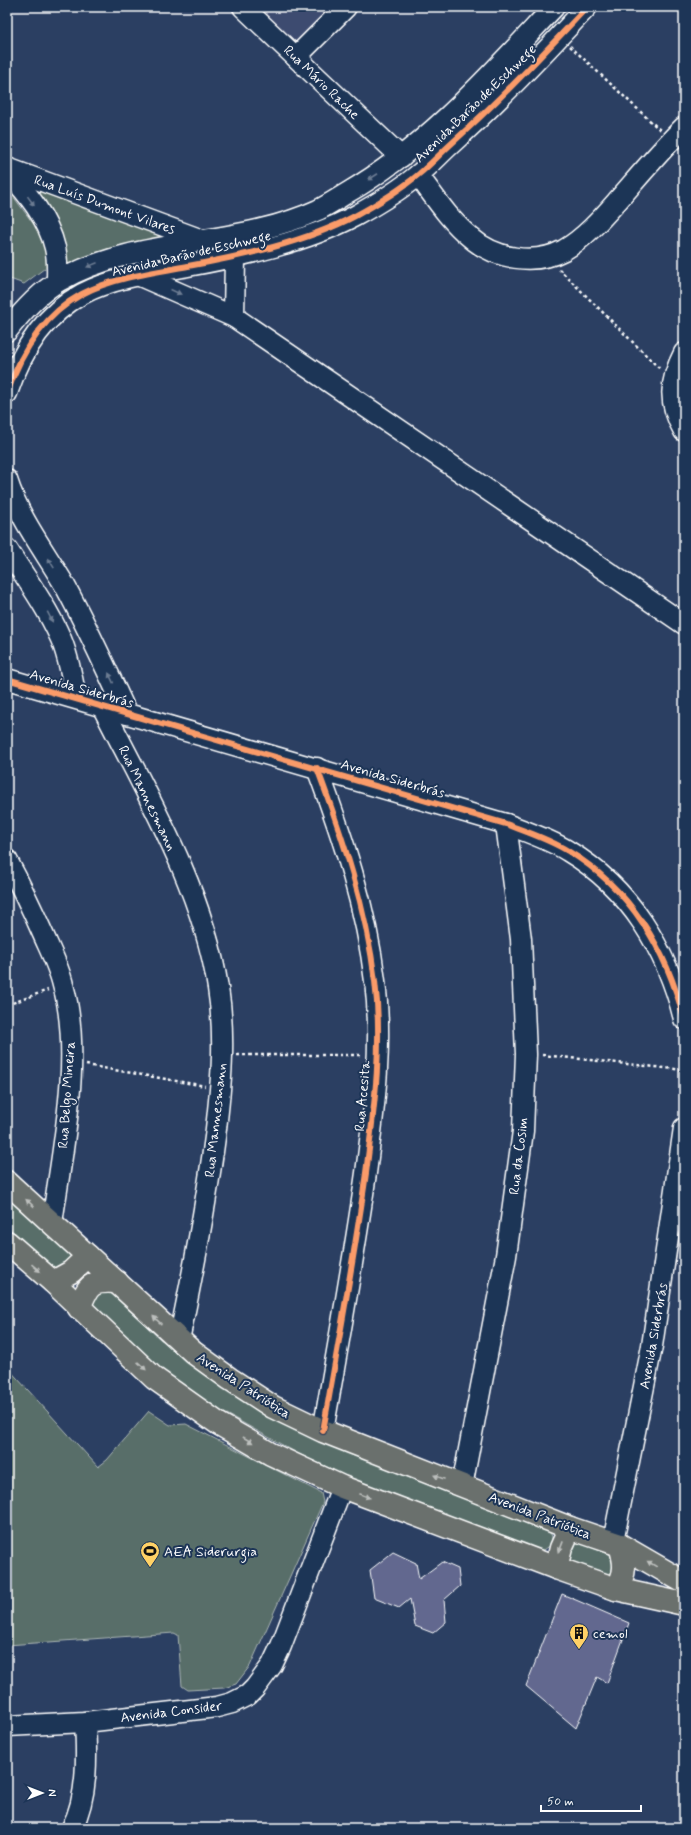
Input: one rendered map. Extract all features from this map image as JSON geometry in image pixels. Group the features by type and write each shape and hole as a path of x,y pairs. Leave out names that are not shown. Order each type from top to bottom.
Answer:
{"main road":[{"name":"Avenida Patriótica","path":"7,1182 118,1282 179,1340 230,1379 273,1407 324,1431 570,1528 616,1544 684,1582"},
{"path":"7,1242 53,1282 154,1378 213,1419 271,1454 342,1487 556,1568 616,1589 684,1604"},
{"path":"53,1282 71,1272 88,1256"},
{"path":"79,1308 91,1285 103,1282 118,1282"},
{"path":"556,1568 561,1548 570,1528"},
{"path":"616,1544 624,1560 625,1571 621,1582 616,1589"}],"street":[{"name":"Rua Mário Rache","path":"243,7 401,157"},
{"path":"296,57 346,7"},
{"name":"Avenida Barão de Eschwege","path":"7,393 14,372 29,344 53,315 81,294 94,288 140,276 235,257 299,228 319,209 376,176 433,132 461,105 554,7"},
{"name":"Avenida Barão de Eschwege","path":"7,331 18,317 40,296 57,282 82,269 118,257 243,233 299,228 329,229 376,203 418,175 477,122 587,7"},
{"path":"461,105 477,122"},
{"path":"418,175 459,227 484,247 496,254 509,257 546,257 564,250 598,222 677,134"},
{"path":"7,170 34,204 50,232 57,258 57,282"},
{"name":"Rua Luís Dumont Vilares","path":"7,170 203,241"},
{"path":"319,209 329,229"},
{"path":"234,318 235,257"},
{"path":"140,276 234,318 684,624"},
{"path":"40,296 53,315"},
{"path":"684,354 672,382 675,412 684,431"},
{"path":"7,480 10,491 23,516 90,632 127,714"},
{"path":"7,549 43,605 61,639 70,667 76,698"},
{"name":"Avenida Siderbrás","path":"7,679 506,824 567,850 607,880 628,902 647,928 681,992 684,1019"},
{"name":"Rua Mannesmann","path":"102,706 178,858 197,909 211,954 218,988 221,1018 221,1088 210,1172 179,1340"},
{"name":"Rua Acesita","path":"317,768 337,822 361,903 375,981 378,1014 378,1055 374,1111 360,1215 324,1431"},
{"name":"Rua da Cosim","path":"462,1486 506,1256 523,1130 526,1054 521,939 506,824"},
{"name":"Rua Belgo Mineira","path":"7,860 38,923 63,984 69,1016 71,1062 65,1130 52,1223"},
{"name":"Avenida Siderbrás","path":"616,1544 652,1346 684,1128"},
{"name":"Avenida Consider","path":"7,1726 85,1722 217,1706 232,1703 252,1691 265,1676 281,1646 342,1487"},
{"path":"72,1828 84,1785 87,1761 85,1722"}],"path":[{"path":"559,37 677,134"},
{"path":"546,257 672,382"},
{"path":"7,1005 63,984"},
{"path":"526,1054 684,1070"},
{"path":"222,1055 378,1055"},
{"path":"71,1062 221,1088"}],"shaded area":[{"path":"252,7 336,7 298,48"}],"green space":[{"path":"22,179 180,239 83,257 58,272"},
{"path":"7,188 49,245 49,265 24,284 7,278"},
{"path":"7,1194 75,1257 59,1273 7,1226"},
{"path":"101,1292 110,1292 161,1340 176,1346 200,1364 549,1529 552,1537 551,1545 541,1552 338,1477 335,1471 297,1453 227,1414 211,1414 90,1309 91,1300"},
{"name":"AEA Siderurgia","path":"7,1367 98,1467 107,1460 149,1411 170,1425 186,1424 321,1493 323,1502 250,1666 236,1684 224,1688 188,1690 182,1686 178,1635 174,1633 7,1645"},
{"path":"575,1541 611,1555 614,1559 613,1572 610,1575 568,1564 567,1548"}],"building":[{"path":"393,1552 416,1563 419,1579 442,1562 458,1569 460,1586 444,1600 446,1622 433,1633 415,1626 410,1599 399,1608 374,1598 370,1570"},
{"name":"cemol","path":"562,1594 629,1623 607,1683 597,1677 576,1728 526,1686"}],"cycle path":[{"path":"7,393 19,363 35,336 56,313 82,294 94,288 148,273 230,258 295,241 336,225 380,202 423,171 504,94 587,7"},
{"path":"7,679 506,824 553,843 590,866 610,883 643,923 656,945 667,969 677,993 684,1019"},
{"path":"317,768 336,820 360,900 375,981 378,1029 378,1053 366,1173 323,1431"}],"place":[{"name":"AEA Siderurgia","path":"150,1568"},
{"name":"cemol","path":"579,1650"}]}
